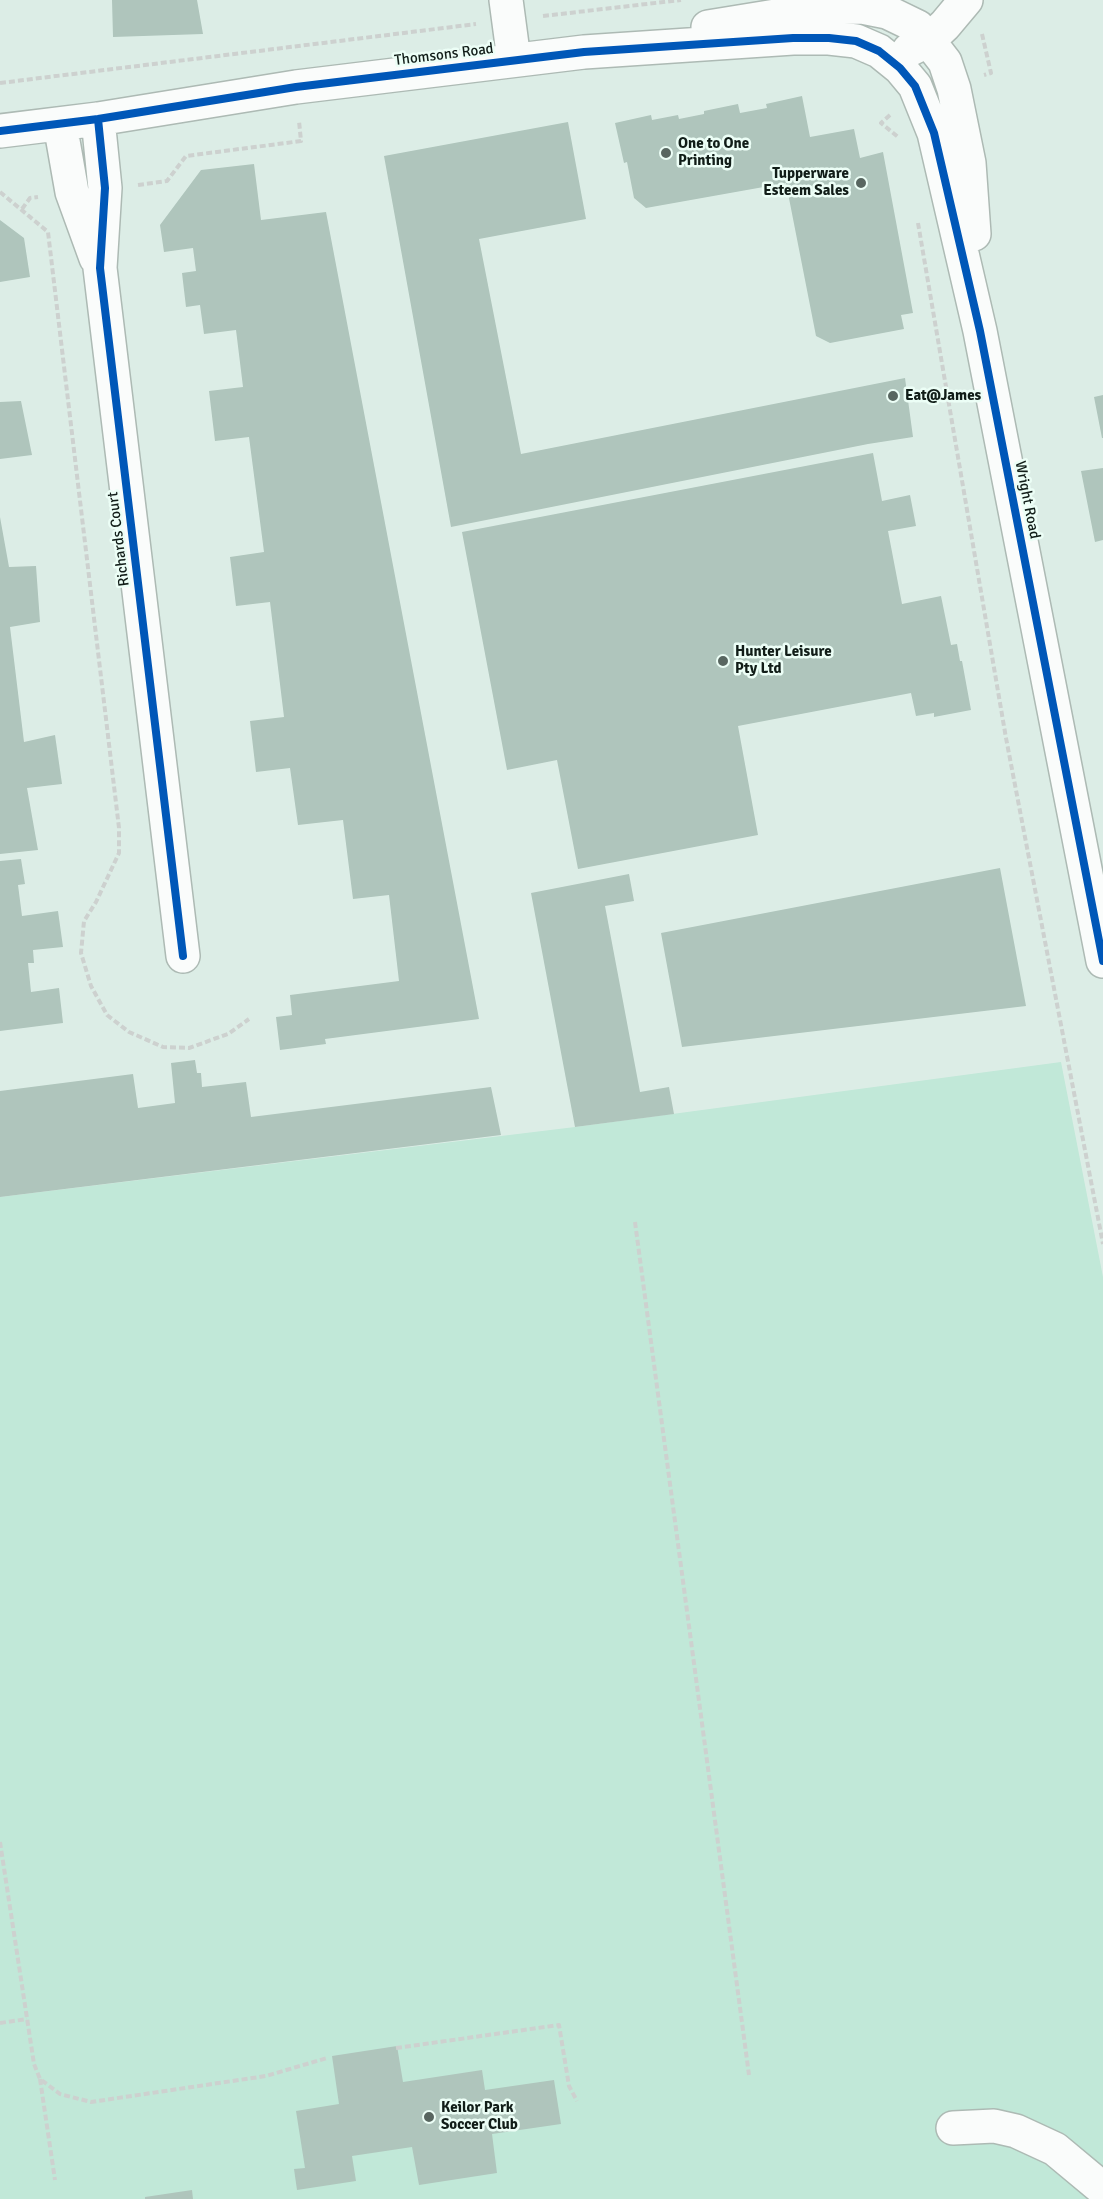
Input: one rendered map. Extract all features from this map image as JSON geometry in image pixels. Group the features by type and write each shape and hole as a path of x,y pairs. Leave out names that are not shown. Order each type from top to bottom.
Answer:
{"street":[{"path":"889,59 916,21 963,3"},
{"name":"Thomsons Road","path":"584,52 746,20 825,8 862,7 916,21"},
{"path":"508,10 514,60"},
{"name":"Wright Road","path":"916,21 945,62 964,133 969,163 980,331"},
{"name":"Thomsons Road","path":"0,131 98,119 296,87 584,52 793,38 829,38 856,41 879,51 889,59"},
{"name":"Wright Road","path":"889,59 915,86 934,133 980,331 1103,961"},
{"name":"Richards Court","path":"98,119 105,188 100,268 183,956"},
{"name":"Richards Court","path":"60,124 72,192 100,268"},
{"path":"953,2127 994,2126 1016,2131 1055,2149 1103,2189"}],"path":[{"path":"0,83 508,10 681,0"},
{"path":"952,84 991,73 984,38 978,24 963,3"},
{"path":"105,188 167,181 186,156 301,141 296,87"},
{"path":"900,139 881,123 894,111 920,98"},
{"path":"0,192 48,231 118,828 119,853 96,902 84,921 81,952 92,987 107,1015 129,1032 163,1047 189,1048 228,1034 249,1019"},
{"path":"916,215 1006,738 1103,1244"},
{"path":"635,1222 749,2075"},
{"path":"0,1842 34,2064 40,2079 55,2180"},
{"path":"0,2023 27,2019"},
{"path":"396,2048 559,2025 569,2086 577,2101"},
{"path":"40,2079 60,2094 91,2102 266,2076 327,2058"}],"green space":[{"path":"1061,1062 1103,1277 1103,2199 0,2199 0,1197 575,1127"}],"building":[{"path":"112,0 197,0 203,34 113,37"},
{"path":"802,96 810,137 854,129 860,158 883,152 913,313 901,315 904,329 830,343 816,336 786,183 646,208 634,198 627,162 624,163 615,123 651,115 652,120 678,115 679,119 738,104 740,113 767,108 766,104"},
{"path":"568,122 586,219 479,239 521,454 905,378 913,437 451,527 384,156"},
{"path":"254,164 261,220 326,212 479,1019 325,1039 326,1044 280,1050 276,1017 292,1015 290,995 399,981 389,895 353,899 343,820 298,825 290,768 256,772 250,721 284,717 270,602 236,606 230,557 264,552 249,437 215,441 209,391 243,387 236,330 204,334 200,305 186,307 182,273 196,271 193,248 164,252 160,225 201,170"},
{"path":"0,220 24,238 30,277 0,282"},
{"path":"1103,395 1103,438 1102,438 1094,397"},
{"path":"21,401 32,455 0,459 0,402"},
{"name":"Hunter Leisure Pty Ltd","path":"873,453 882,501 910,495 916,526 888,531 902,604 941,596 951,645 957,644 960,661 962,661 971,710 934,717 934,713 916,716 911,693 738,726 758,835 578,869 557,760 507,770 462,532"},
{"path":"1103,468 1103,540 1095,542 1081,471"},
{"path":"0,517 9,567 36,566 40,622 10,627 24,742 55,735 62,784 27,788 38,850 0,854"},
{"path":"21,859 25,884 18,885 22,916 58,911 63,947 33,950 34,963 28,963 31,992 59,988 63,1023 0,1031 0,861"},
{"path":"1000,868 1026,1006 682,1047 661,933"},
{"path":"629,874 634,901 605,906 640,1092 669,1087 674,1114 575,1127 531,893"},
{"path":"195,1060 197,1073 201,1073 202,1087 246,1082 251,1117 491,1087 501,1135 0,1197 0,1091 133,1074 138,1108 175,1103 171,1063"},
{"name":"Keilor Park Soccer Club","path":"397,2046 403,2082 482,2070 485,2090 554,2080 561,2124 492,2134 497,2173 419,2185 412,2147 352,2156 356,2181 297,2190 294,2169 305,2168 296,2111 339,2104 332,2056"},
{"path":"192,2190 193,2199 145,2199 145,2197"}],"cycle path":[{"path":"0,131 98,119 296,87 584,52 793,38 856,41 879,51 900,68 915,86 934,133 980,331 1103,961"},
{"path":"98,119 105,188 100,268 183,956"}],"place":[{"name":"One to One Printing","path":"666,153"},
{"name":"Tupperware Esteem Sales","path":"861,183"},
{"name":"Eat@James","path":"893,396"},
{"name":"Hunter Leisure Pty Ltd","path":"723,661"},
{"name":"Keilor Park Soccer Club","path":"429,2117"}]}
